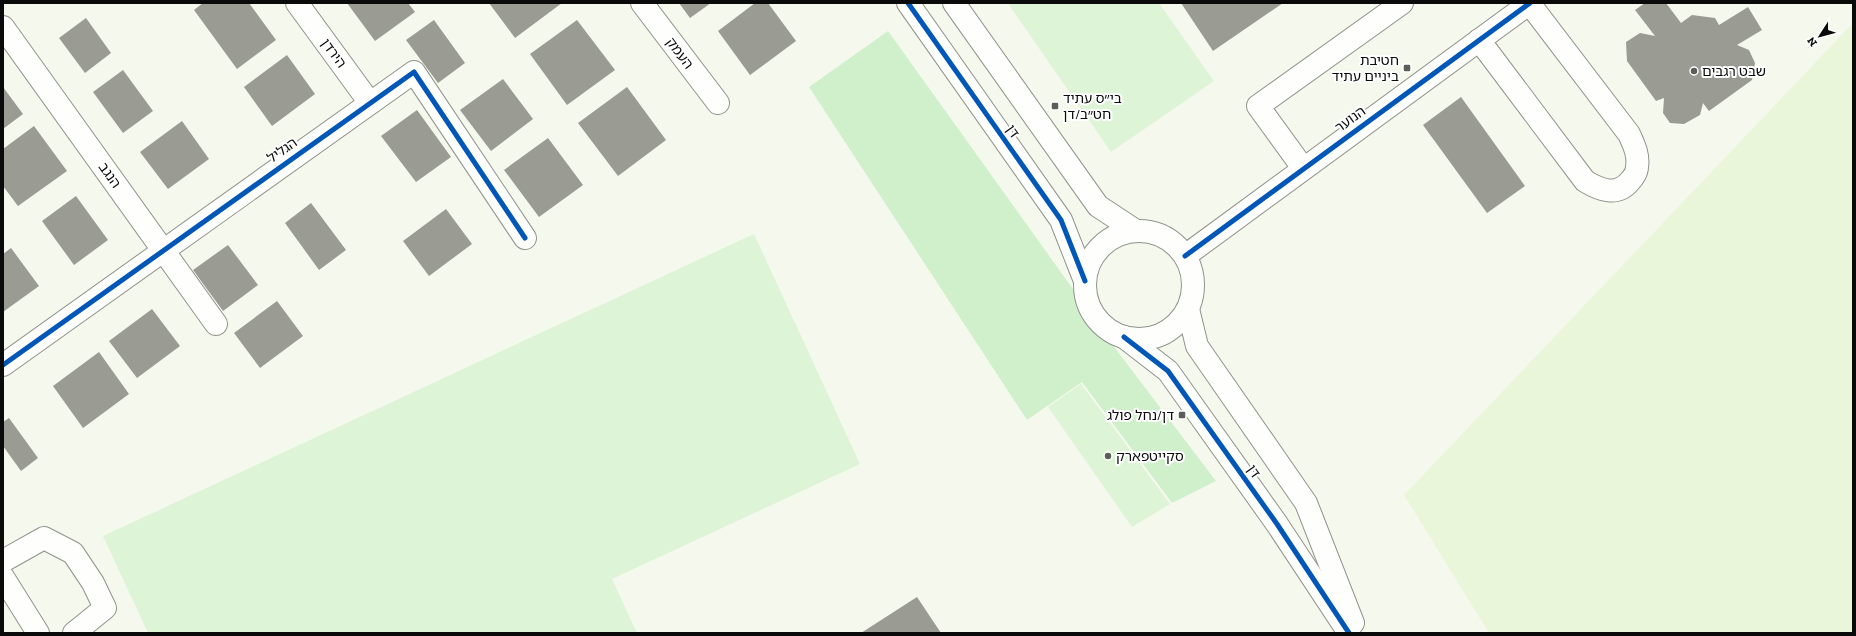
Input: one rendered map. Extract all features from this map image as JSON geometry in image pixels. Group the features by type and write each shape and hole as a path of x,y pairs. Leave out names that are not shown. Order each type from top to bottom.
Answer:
{"street":[{"name":"הירדן","path":"297,3 370,103"},
{"name":"העמק","path":"642,3 718,103"},
{"name":"דן","path":"908,3 1061,220 1085,281"},
{"name":"דן","path":"954,3 1098,206 1136,231"},
{"path":"1303,168 1258,106 1402,3"},
{"path":"1479,40 1585,181 1597,188 1608,191 1618,190 1627,186 1637,169 1635,147 1629,134 1530,3"},
{"name":"הנוער","path":"1185,256 1530,3"},
{"name":"הנגב","path":"3,26 216,324"},
{"name":"הגליל","path":"3,366 414,72 525,238"},
{"path":"1136,231 1155,233 1172,242 1185,256 1192,272 1193,291 1188,309 1177,324 1162,335 1144,339 1124,337 1107,329 1094,315 1087,300 1085,281 1090,263 1100,247 1115,236 1136,231"},
{"name":"דן","path":"1188,309 1197,346 1306,503 1357,633"},
{"name":"דן","path":"1124,337 1168,371 1277,524 1349,633"},
{"path":"3,561 44,538 73,553 93,583 105,608 74,633"},
{"path":"3,577 38,633"}],"green space":[{"path":"1011,3 1159,3 1214,81 1111,152 1009,5"},
{"path":"1853,23 1853,633 1489,633 1404,495"},
{"path":"888,31 1121,356 1216,481 1172,503 1082,382 1027,420 809,87"},
{"path":"754,234 860,464 612,579 637,633 148,633 103,536"},
{"name":"סקייטפארק","path":"1081,384 1170,504 1132,527 1048,407"}],"building":[{"path":"203,3 249,3 276,40 237,69 194,10"},
{"path":"347,3 408,3 415,12 375,41"},
{"path":"489,3 562,3 515,38"},
{"path":"679,3 711,3 690,18"},
{"path":"755,3 768,3 796,41 750,75 718,31"},
{"path":"1181,3 1283,3 1213,51"},
{"name":"שבט רגבים","path":"1645,3 1666,3 1681,23 1692,15 1715,18 1719,25 1748,7 1762,30 1737,45 1749,50 1755,63 1752,80 1709,111 1703,103 1700,115 1684,124 1670,123 1663,113 1664,98 1656,101 1627,61 1626,42 1640,33 1655,36 1635,10"},
{"path":"86,18 111,53 85,73 59,38"},
{"path":"434,20 465,63 438,83 406,40"},
{"path":"577,20 615,70 567,105 530,54"},
{"path":"287,55 315,94 272,126 244,87"},
{"path":"123,70 153,111 123,133 93,92"},
{"path":"503,79 533,119 491,151 460,110"},
{"path":"3,87 23,114 3,129"},
{"path":"627,87 666,140 618,176 578,123"},
{"path":"1461,97 1525,186 1487,213 1423,125"},
{"path":"417,110 451,157 416,182 381,136"},
{"path":"182,121 209,159 168,189 140,152"},
{"path":"34,126 67,171 18,206 3,186 3,149"},
{"path":"548,138 583,185 539,217 504,170"},
{"path":"76,196 108,240 74,265 42,221"},
{"path":"311,203 346,250 319,270 285,223"},
{"path":"446,209 472,244 429,276 403,241"},
{"path":"228,245 258,285 223,311 193,270"},
{"path":"11,248 39,286 3,312 3,254"},
{"path":"277,301 303,336 260,368 234,333"},
{"path":"152,309 180,346 137,378 109,341"},
{"path":"99,352 129,394 83,428 53,386"},
{"path":"9,418 38,458 21,471 3,446 3,422"},
{"path":"917,597 941,633 861,633"}],"cycle path":[{"path":"908,3 1061,220 1085,281"},
{"path":"1185,256 1530,3"},
{"path":"3,365 414,72 525,238"},
{"path":"1124,337 1168,371 1277,524 1349,633"}],"place":[{"name":"חטיבת ביניים עתיד","path":"1407,68"},
{"name":"שבט רגבים","path":"1694,71"},
{"name":"בי״ס עתיד חט״ב/דן","path":"1055,106"},
{"name":"דן/נחל פולג","path":"1182,415"},
{"name":"סקייטפארק","path":"1108,456"}]}
